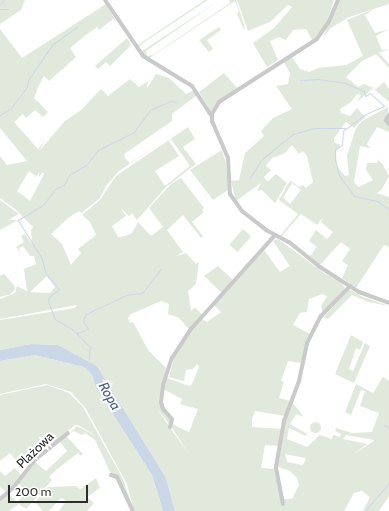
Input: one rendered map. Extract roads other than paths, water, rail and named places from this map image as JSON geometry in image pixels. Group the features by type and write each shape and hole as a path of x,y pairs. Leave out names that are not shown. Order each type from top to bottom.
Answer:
{"street":[{"path":"105,0 143,56 192,86 212,117 228,158 229,188 235,203 275,235 289,242 320,267 366,296 389,303"},
{"path":"212,117 219,102 317,39 328,23 338,0"},
{"path":"389,115 386,120 389,124"},
{"path":"170,427 172,419 163,409 161,402 172,358 191,329 275,235"},
{"path":"283,504 276,467 284,421 299,381 305,350 321,316 350,286"},
{"name":"Plażowa","path":"0,499 13,488 36,459 68,433"},
{"path":"111,475 115,475 133,511"}],"water":[{"name":"Ropa","path":"31,344 58,345 97,366 166,478 175,511 163,511 152,475 95,386 92,375 84,367 35,355 0,361 0,350"}],"waterway":[{"path":"0,4 4,0"},
{"path":"0,9 8,9"},
{"path":"0,115 11,108 27,87 28,80 52,45 78,26"},
{"path":"300,80 318,79 345,83 364,91 365,96 370,93 384,106 366,114 343,131 342,145 335,149 335,160 339,175 354,196 377,201 389,209"},
{"path":"89,360 90,347 73,330 55,319 48,302 49,297 59,289 46,274 41,257 18,220 43,205 55,189 64,185 69,175 86,165 98,150 134,132 150,110 170,101 176,102"},
{"path":"250,178 262,159 293,134 314,128 345,128"},
{"path":"77,333 88,329 83,321 86,314 126,295 142,293 161,269"},
{"path":"384,425 389,428"},
{"path":"365,511 389,482"}]}
